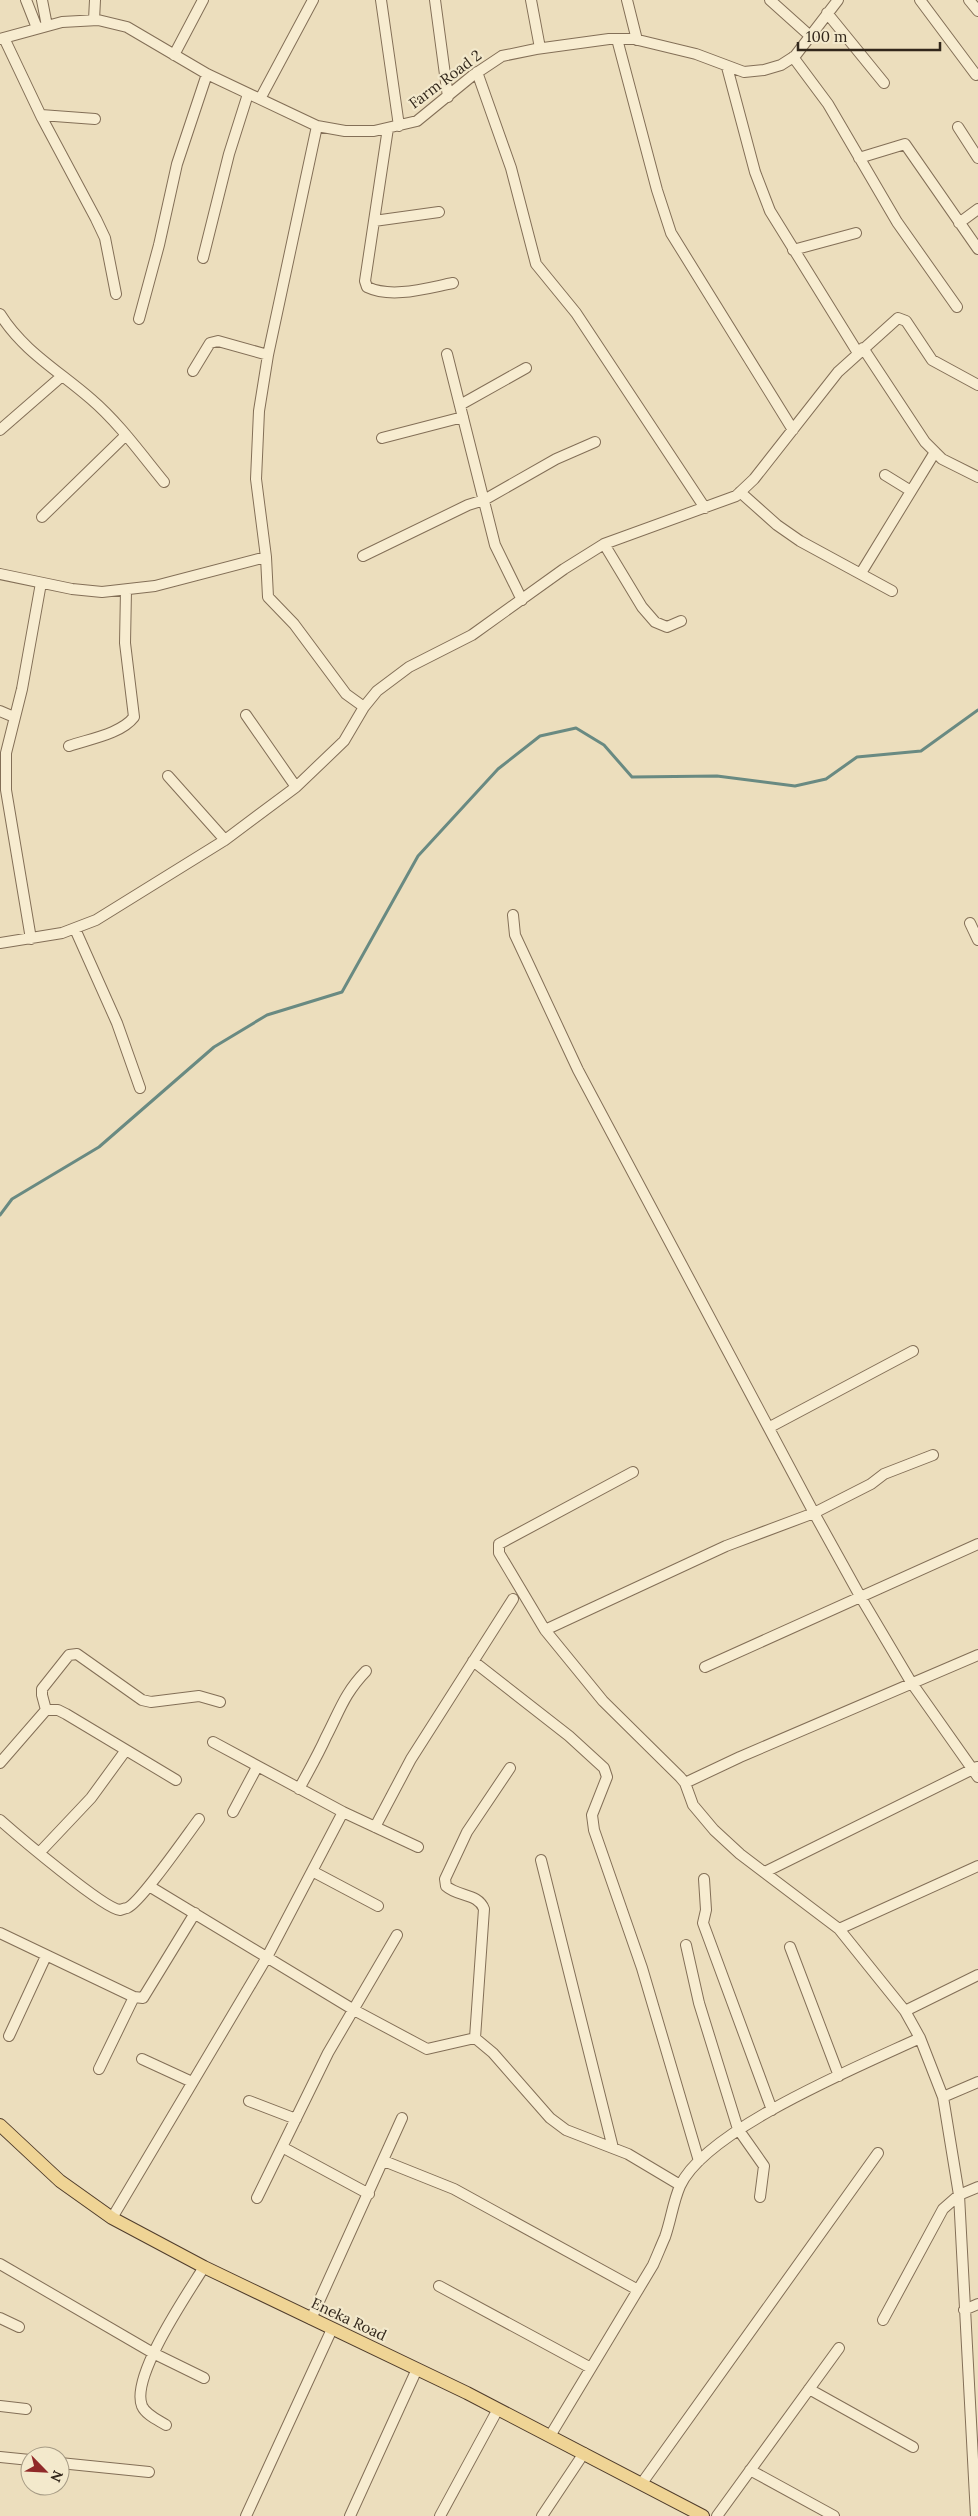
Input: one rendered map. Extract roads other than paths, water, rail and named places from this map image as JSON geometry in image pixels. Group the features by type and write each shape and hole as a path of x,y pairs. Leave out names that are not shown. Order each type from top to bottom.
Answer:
{"main road":[{"name":"Eneka Road","path":"0,2125 60,2181 112,2218 204,2267 498,2409 703,2516"}],"street":[{"path":"26,0 42,27"},
{"path":"42,0 42,27"},
{"path":"94,20 95,0"},
{"path":"174,55 202,0"},
{"path":"260,99 313,0"},
{"path":"382,0 399,126"},
{"path":"435,0 448,97"},
{"path":"531,0 540,48"},
{"path":"627,0 637,40"},
{"path":"770,0 809,35"},
{"name":"Farm Road 2","path":"2,39 42,27 94,20 127,27 207,74 317,126 345,131 374,131 417,121 477,72 502,56 540,48 617,39 637,40 696,54 744,72 764,70 781,65 793,57 838,0"},
{"path":"920,0 976,75"},
{"path":"969,0 978,12"},
{"path":"827,13 884,83"},
{"path":"2,39 105,238 116,294"},
{"path":"617,39 657,190 671,233 792,430"},
{"path":"793,57 828,104 897,222 957,307"},
{"path":"727,67 755,172 770,211 793,250 925,442 942,459 978,477"},
{"path":"477,72 511,168 536,264 576,313 705,508"},
{"path":"139,319 159,245 177,164 207,74"},
{"path":"203,258 229,154 248,94"},
{"path":"41,115 95,119"},
{"path":"317,126 268,355 259,411 256,479 266,556 268,597 294,624 346,694 364,707"},
{"path":"958,127 978,158"},
{"path":"388,128 365,281 367,287 374,290 400,292 453,283"},
{"path":"859,158 904,144 978,250"},
{"path":"959,223 978,209"},
{"path":"374,221 439,212"},
{"path":"793,250 856,233"},
{"path":"0,314 10,330 29,350 93,400 126,435 164,482"},
{"path":"0,943 31,939 75,929 96,920 157,884 225,840 296,787 344,741 364,707 377,691 409,667 472,635 564,569 604,544 705,508 740,492 754,479 838,372 898,318 906,321 932,360 978,385"},
{"path":"193,371 210,343 218,341 268,355"},
{"path":"447,354 496,545 522,600"},
{"path":"460,404 526,368"},
{"path":"0,430 62,376"},
{"path":"382,438 463,417"},
{"path":"42,518 126,435"},
{"path":"363,556 460,508 484,500 556,459 595,442"},
{"path":"861,573 935,452"},
{"path":"885,475 911,491"},
{"path":"740,492 785,530 892,591"},
{"path":"604,544 642,607 655,622 667,627 681,621"},
{"path":"0,574 102,592 155,586 266,556"},
{"path":"31,939 6,790 6,753 22,689 41,582"},
{"path":"69,746 118,729 129,723 134,717 125,643 126,590"},
{"path":"0,711 14,717"},
{"path":"246,715 296,787"},
{"path":"168,776 225,840"},
{"path":"513,915 515,935 578,1070 770,1427 814,1513 860,1596 912,1682 976,1771 765,1872"},
{"path":"970,923 978,940"},
{"path":"75,929 117,1023 140,1088"},
{"path":"770,1427 912,1351"},
{"path":"545,1630 726,1546 814,1513 871,1484 884,1474 933,1455"},
{"path":"633,1472 499,1544 499,1553 545,1630 604,1701 685,1783 693,1805 714,1830 740,1854 839,1929 905,2011 920,2038 943,2097 958,2195 964,2310 974,2403 977,2511"},
{"path":"705,1668 978,1544"},
{"path":"375,1827 411,1759 513,1599"},
{"path":"46,1710 42,1689 69,1655 77,1654 142,1700 150,1702 199,1696 220,1702"},
{"path":"685,1783 740,1757 978,1655"},
{"path":"473,1661 569,1736 604,1768 607,1777 592,1815 594,1830 642,1968 699,2161"},
{"path":"299,1789 327,1736 339,1705 350,1688 366,1671"},
{"path":"0,1763 46,1710 58,1710 176,1780"},
{"path":"213,1742 343,1812 418,1847"},
{"path":"40,1852 91,1798 126,1750"},
{"path":"233,1812 257,1767"},
{"path":"475,2038 484,1909 481,1902 474,1898 452,1891 446,1886 445,1879 467,1832 510,1768"},
{"path":"112,2218 267,1956 343,1812"},
{"path":"0,1820 108,1905 120,1910 129,1907 149,1886 199,1819"},
{"path":"541,1860 613,2148"},
{"path":"839,1929 978,1866"},
{"path":"312,1871 378,1906"},
{"path":"704,1879 706,1910 703,1923 772,2110"},
{"path":"149,1886 354,2010 428,2049 475,2038"},
{"path":"0,1933 134,1997 143,1998 195,1913"},
{"path":"256,2198 328,2053 397,1935"},
{"path":"686,1945 699,2003 738,2130 764,2166 760,2197"},
{"path":"790,1947 839,2076"},
{"path":"9,2036 46,1956"},
{"path":"905,2011 978,1975"},
{"path":"99,2069 134,1997"},
{"path":"475,2038 493,2053 556,2122 566,2130 613,2148 659,2170 680,2185"},
{"path":"550,2436 638,2290 665,2237 680,2185 699,2161 738,2130 772,2110 920,2038"},
{"path":"142,2058 192,2082"},
{"path":"943,2097 978,2082"},
{"path":"250,2101 296,2119"},
{"path":"311,2319 402,2118"},
{"path":"282,2148 369,2194"},
{"path":"642,2483 878,2153"},
{"path":"384,2161 454,2189 638,2290"},
{"path":"883,2320 943,2209 958,2195 978,2187"},
{"path":"0,2264 153,2353 204,2378"},
{"path":"166,2425 145,2411 141,2404 143,2380 153,2353 204,2267"},
{"path":"439,2286 590,2367"},
{"path":"964,2310 978,2304"},
{"path":"0,2318 19,2327"},
{"path":"246,2516 332,2329"},
{"path":"717,2516 839,2348"},
{"path":"350,2516 417,2369"},
{"path":"809,2389 913,2448"},
{"path":"0,2406 26,2409"},
{"path":"440,2516 498,2409"},
{"path":"542,2516 584,2453"},
{"path":"0,2457 20,2459"},
{"path":"70,2464 149,2472"},
{"path":"750,2470 834,2516"}],"waterway":[{"path":"0,1215 12,1199 99,1147 214,1047 267,1015 342,992 418,856 498,769 540,736 576,728 604,745 632,777 717,776 795,786 826,779 857,757 921,751 978,710"}]}
